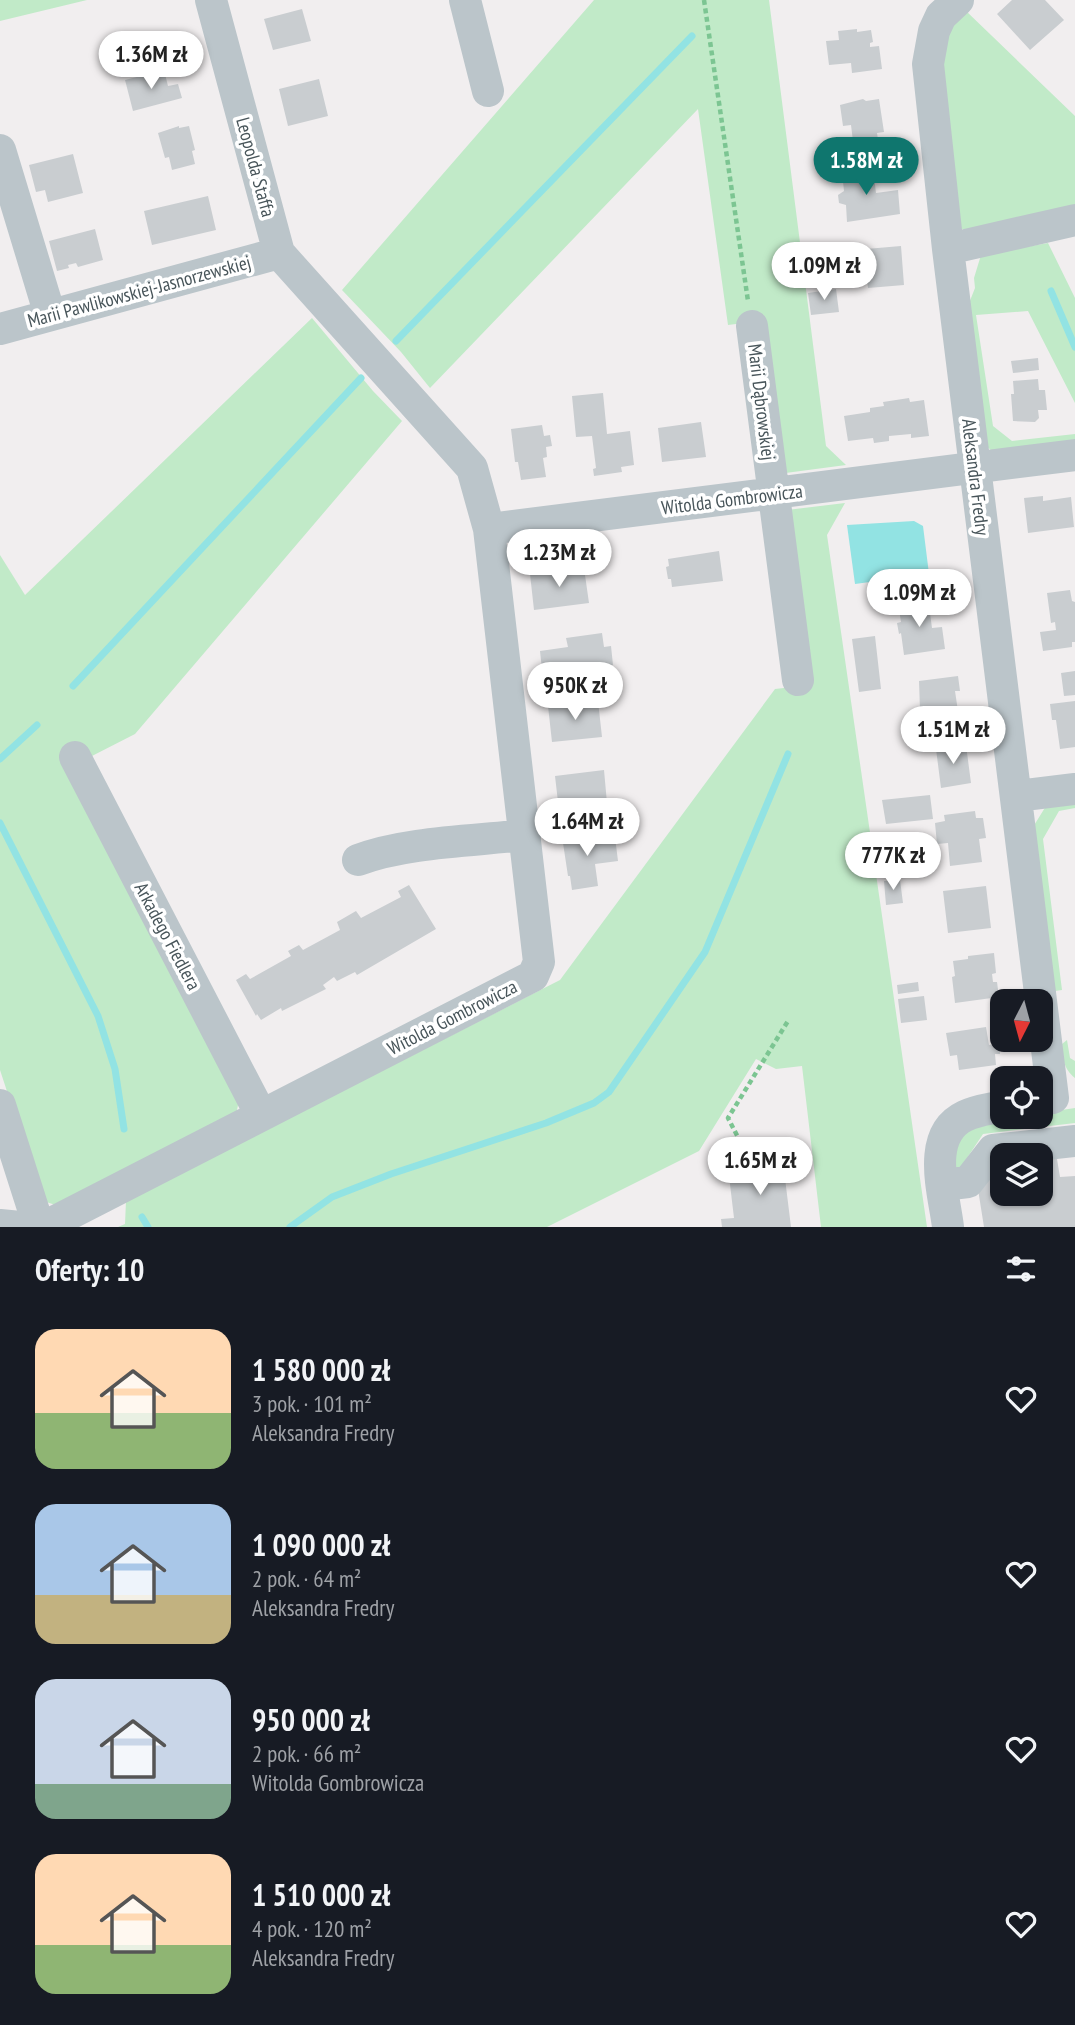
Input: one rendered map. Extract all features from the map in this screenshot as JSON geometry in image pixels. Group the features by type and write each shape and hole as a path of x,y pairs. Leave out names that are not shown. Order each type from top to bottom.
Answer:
{"street":[{"name":"Leopolda Staffa","path":"211,0 279,253"},
{"path":"465,0 488,91"},
{"name":"Aleksandra Fredry","path":"958,0 941,16 933,32 928,64 948,249 1016,796 1057,1098"},
{"path":"0,150 50,315"},
{"path":"948,249 1075,220"},
{"name":"Marii Pawlikowskiej-Jasnorzewskiej","path":"0,328 279,253"},
{"name":"Witolda Gombrowicza","path":"41,1227 533,976 539,962 489,529 472,468 279,253"},
{"name":"Marii Dąbrowskiej","path":"752,326 797,680"},
{"name":"Witolda Gombrowicza","path":"489,529 1075,455"},
{"name":"Arkadego Fiedlera","path":"75,757 261,1115"},
{"path":"1016,796 1075,789"},
{"path":"358,860 397,849 524,835"},
{"path":"0,1105 41,1227"},
{"path":"948,1227 941,1151 948,1130 963,1116 990,1109"},
{"path":"943,1185 968,1182 993,1150 1075,1140"},
{"path":"0,1225 20,1227"}],"path":[{"name":"Marii Dąbrowskiej","path":"704,0 752,326"},
{"path":"741,1143 729,1118 788,1021"}],"green space":[{"path":"0,0 87,0 0,21"},
{"path":"594,0 769,0 826,446 846,465 778,474 760,321 728,325 698,109 430,388 401,352 342,290"},
{"path":"965,10 1075,116 1075,210 976,229 961,229 939,61 954,18"},
{"path":"1048,243 1075,298 1075,403 1028,311 976,315 993,426 1012,441 1075,434 1075,443 992,451 985,445 964,316 975,288 974,278 981,255"},
{"path":"312,318 402,421 135,734 90,757 240,1095 236,1115 62,1207 43,1201 0,1070 0,555 25,595"},
{"path":"845,503 827,535 927,1227 821,1227 802,1066 776,1069 756,1059 699,1151 547,1227 118,1227 125,1224 126,1201 560,980 775,689 810,685 787,510"},
{"path":"1075,799 1075,808 1059,811 1043,839 1062,990 1055,991 1033,827 1046,806"},
{"path":"1067,1040 1070,1058 1075,1061 1075,1078 1068,1071 1063,1059 1062,1044"},
{"path":"1075,1108 1075,1123 1053,1126 1053,1111"},
{"path":"990,1122 990,1129 1025,1129 983,1134 959,1170 951,1165 950,1151 966,1127"}],"water":[{"path":"914,521 923,526 929,574 855,584 847,525"}],"building":[{"path":"1012,0 1045,0 1064,20 1030,50 997,14"},
{"path":"302,9 311,41 273,50 264,19"},
{"path":"857,29 857,32 871,30 873,42 870,47 879,46 882,69 852,73 851,63 829,65 826,41 839,40 838,31"},
{"path":"164,70 168,86 178,84 182,98 133,111 125,80"},
{"path":"319,79 328,116 288,126 279,89"},
{"path":"863,99 879,99 884,132 877,133 879,146 854,149 851,125 843,126 840,105"},
{"path":"179,126 189,126 195,150 192,151 195,164 172,170 169,157 165,158 158,133"},
{"path":"73,154 83,193 48,202 45,190 36,192 29,165"},
{"path":"873,168 876,193 898,190 900,214 847,222 846,205 839,203 838,195 844,191 842,172"},
{"path":"208,196 216,230 152,245 144,211"},
{"path":"95,229 103,260 78,267 76,263 57,271 49,241"},
{"path":"901,246 904,285 868,288 867,280 859,281 857,260 866,259 866,249"},
{"path":"836,289 839,312 811,315 808,293"},
{"path":"1038,358 1039,370 1013,373 1011,361"},
{"path":"1038,379 1039,390 1045,390 1047,410 1038,410 1039,418 1035,422 1013,421 1013,381"},
{"path":"603,393 607,434 630,431 634,465 621,467 622,472 594,476 593,469 596,468 592,436 576,437 572,396"},
{"path":"909,398 910,402 924,400 929,436 889,436 889,441 874,443 873,438 848,441 844,416 870,412 870,408 884,406 883,402"},
{"path":"701,422 706,457 662,462 658,428"},
{"path":"542,425 544,436 550,435 552,446 546,447 547,457 543,458 546,477 521,480 518,462 515,462 511,429"},
{"path":"1043,496 1043,501 1071,497 1074,527 1028,533 1024,498"},
{"path":"719,551 723,581 672,587 666,567 669,566 668,559"},
{"path":"584,568 589,603 534,610 530,574"},
{"path":"1070,590 1072,601 1075,602 1075,642 1072,642 1072,647 1043,651 1040,632 1056,630 1055,622 1051,623 1047,593"},
{"path":"928,599 932,628 942,627 945,649 904,655 897,623 901,622 898,603"},
{"path":"602,633 604,647 611,646 613,665 570,670 571,676 543,679 540,651 568,647 566,638"},
{"path":"875,636 881,689 859,692 852,639"},
{"path":"1075,671 1075,695 1064,696 1061,673"},
{"path":"958,676 960,691 955,691 959,718 939,721 937,708 920,710 919,681"},
{"path":"598,701 602,737 552,742 548,706"},
{"path":"1075,701 1075,747 1060,749 1056,720 1052,720 1050,704"},
{"path":"966,745 971,783 941,788 936,749"},
{"path":"604,770 607,803 576,806 575,800 558,802 555,776"},
{"path":"930,795 933,819 886,824 882,800"},
{"path":"975,811 976,818 983,818 986,838 979,839 982,862 950,866 948,843 937,844 935,823 945,821 944,815"},
{"path":"590,833 591,840 615,837 618,861 595,864 598,886 572,890 563,843 567,842 566,836"},
{"path":"900,880 903,903 886,905 884,881"},
{"path":"409,885 436,929 357,975 355,972 337,981 334,977 323,985 326,989 282,1011 281,1008 261,1020 257,1014 256,1016 236,980 246,974 250,979 291,956 288,951 299,945 303,950 340,930 337,922 356,911 361,918 401,897 398,891"},
{"path":"986,886 991,928 948,933 943,891"},
{"path":"994,953 996,973 992,974 998,989 990,989 990,998 955,1003 953,961 968,959 968,956"},
{"path":"918,982 919,991 898,994 897,985"},
{"path":"924,996 927,1020 901,1023 898,999"},
{"path":"986,1027 990,1052 1000,1052 995,1054 996,1065 959,1070 957,1055 950,1056 946,1033"},
{"path":"1053,1153 1056,1153 1060,1177 1075,1176 1075,1227 984,1227 977,1183 990,1171 990,1206 1053,1206"},
{"path":"782,1154 791,1227 722,1227 721,1219 734,1218 729,1176"}],"waterway":[{"path":"396,341 692,36"},
{"path":"1051,291 1075,347"},
{"path":"73,686 361,378"},
{"path":"0,759 37,725"},
{"path":"290,1227 332,1197 391,1174 546,1123 594,1103 609,1092 705,952 788,754"},
{"path":"0,823 98,1016 115,1069 124,1129"},
{"path":"142,1217 148,1227"}]}
